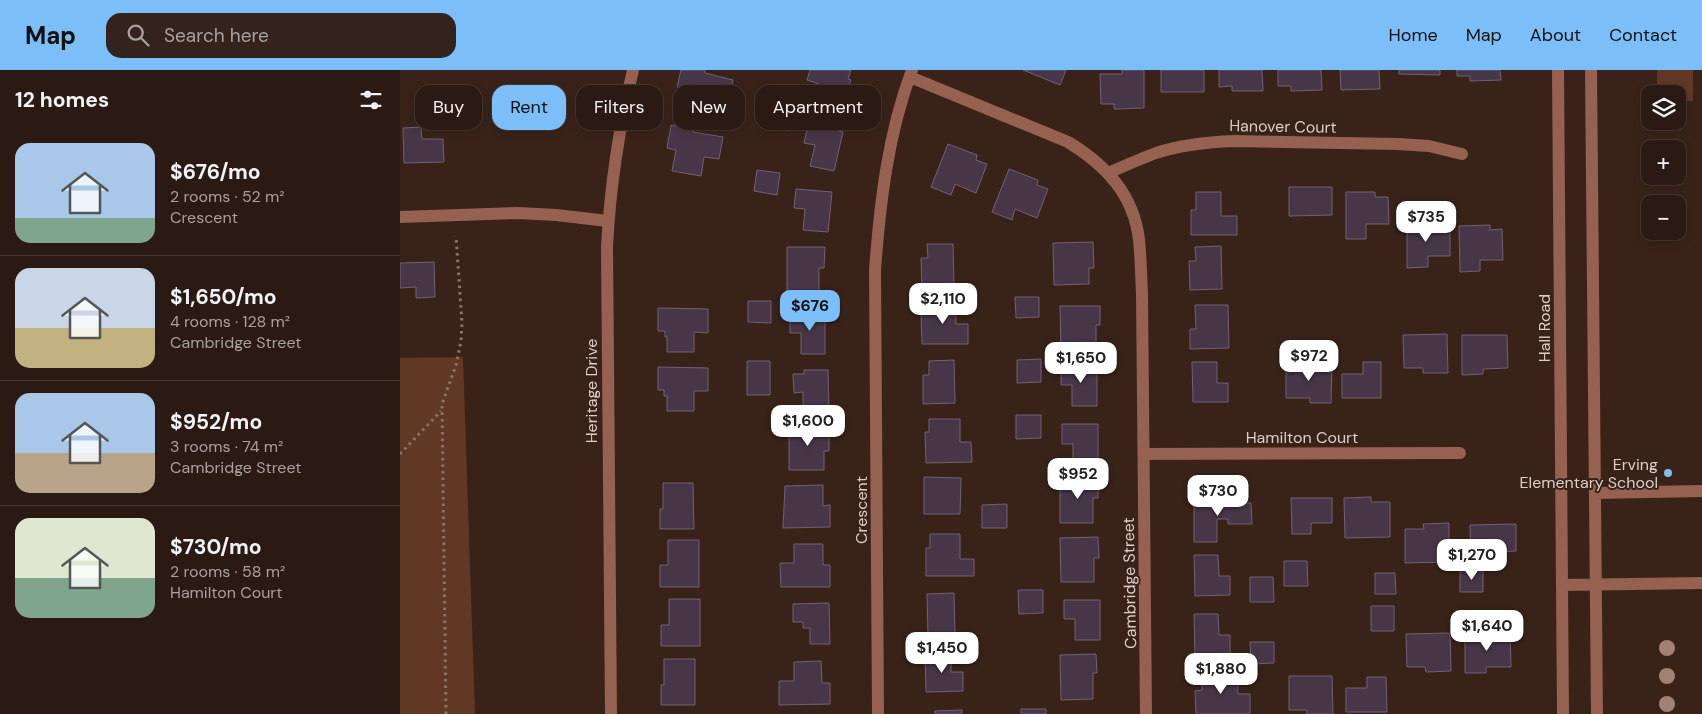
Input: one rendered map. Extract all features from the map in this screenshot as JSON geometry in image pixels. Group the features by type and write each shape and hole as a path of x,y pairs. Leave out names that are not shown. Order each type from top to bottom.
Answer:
{"street":[{"name":"Heritage Drive","path":"611,714 607,358 608,221 617,150 633,70"},
{"name":"Hall Road","path":"1558,70 1564,714"},
{"path":"1591,70 1596,714"},
{"name":"Cambridge Street","path":"911,73 1068,142 1087,154 1119,186 1134,217 1139,240 1142,294 1146,714"},
{"name":"Crescent","path":"878,714 875,270 878,221 885,172 896,124 911,73"},
{"name":"Hanover Court","path":"1108,173 1157,153 1180,147 1234,140 1398,144 1430,146 1462,154"},
{"path":"400,217 518,213 608,221"},
{"name":"Hamilton Court","path":"1144,454 1460,453"},
{"path":"1595,492 1702,491"},
{"path":"1562,585 1702,583"}],"path":[{"path":"446,714 442,410 444,394 456,365 461,341 462,323 456,236"},
{"path":"400,454 442,410"}],"shaded area":[{"path":"1657,70 1693,70 1693,101 1686,101 1686,85 1657,85"},
{"path":"463,357 475,714 400,714 400,358"}],"building":[{"path":"681,70 705,70 705,73 733,80 732,85 677,85"},
{"path":"810,70 851,70 848,79 851,80 849,85 819,85 807,80"},
{"path":"1023,70 1066,70 1060,85"},
{"path":"1122,70 1144,70 1144,108 1114,109 1114,104 1101,104 1100,74 1122,74"},
{"path":"1161,70 1204,70 1204,92 1161,92"},
{"path":"1219,70 1262,70 1263,91 1232,91 1232,86 1219,87"},
{"path":"1278,70 1321,70 1322,90 1291,91 1291,86 1278,86"},
{"path":"1340,70 1379,70 1380,89 1341,90"},
{"path":"1399,70 1440,70 1440,75 1399,74"},
{"path":"1457,70 1500,70 1501,80 1470,81 1470,76 1457,76"},
{"path":"671,125 673,125 673,130 694,130 693,132 723,137 719,159 704,157 701,176 672,171 676,150 667,148"},
{"path":"415,127 415,130 421,130 422,139 443,139 444,162 404,163 403,128"},
{"path":"807,130 834,130 843,132 834,171 810,166 815,145 804,143"},
{"path":"948,144 977,155 976,160 987,164 976,193 955,184 951,195 931,187"},
{"path":"1009,169 1038,180 1037,185 1048,189 1037,218 1015,209 1012,220 992,212"},
{"path":"757,170 780,173 777,195 754,191"},
{"path":"1289,187 1332,187 1332,215 1289,216"},
{"path":"796,189 832,192 828,232 803,230 805,209 794,208"},
{"path":"1196,192 1221,192 1221,216 1237,216 1237,235 1191,235 1191,210 1196,210"},
{"path":"1346,192 1375,192 1375,197 1388,197 1389,224 1366,224 1366,239 1346,239"},
{"path":"1407,222 1437,222 1437,226 1450,225 1450,256 1428,256 1428,267 1407,268"},
{"path":"1490,225 1490,230 1502,229 1503,260 1480,260 1480,271 1460,272 1459,226"},
{"path":"1093,242 1094,268 1089,268 1089,284 1054,285 1053,243"},
{"path":"927,244 953,244 954,286 922,287 921,258 928,258"},
{"path":"1221,246 1222,289 1190,290 1189,261 1196,261 1195,247"},
{"path":"787,247 825,247 824,268 819,268 819,291 787,291"},
{"path":"434,262 435,297 416,298 416,287 400,288 400,263"},
{"path":"1015,297 1039,297 1039,317 1016,318"},
{"path":"748,301 771,301 771,323 748,322"},
{"path":"956,301 956,324 968,324 968,344 922,344 921,314 926,314 926,302"},
{"path":"1195,305 1228,305 1229,348 1190,349 1190,329 1196,329"},
{"path":"1060,306 1100,306 1100,325 1096,325 1096,348 1061,349"},
{"path":"658,308 708,309 708,333 694,332 694,352 667,352 665,331 658,331"},
{"path":"790,314 825,314 825,354 801,354 801,333 790,333"},
{"path":"1447,334 1448,373 1423,373 1423,368 1404,368 1403,335"},
{"path":"1462,335 1507,335 1508,368 1483,369 1483,374 1462,375"},
{"path":"1041,359 1041,382 1017,383 1017,360"},
{"path":"954,360 955,403 923,404 923,375 929,375 929,361"},
{"path":"747,361 770,361 770,395 747,395"},
{"path":"1192,362 1217,362 1217,383 1228,383 1228,402 1193,402"},
{"path":"1363,362 1381,362 1381,398 1342,398 1342,374 1363,374"},
{"path":"1286,363 1332,364 1331,403 1310,403 1310,398 1286,398"},
{"path":"1061,366 1097,366 1097,406 1072,406 1072,385 1061,385"},
{"path":"658,367 708,368 708,391 694,391 694,411 667,411 667,396 664,396 664,390 658,390"},
{"path":"804,370 828,370 829,411 803,411 803,392 794,393 793,374 804,374"},
{"path":"1016,415 1041,415 1041,438 1016,439"},
{"path":"929,419 960,419 960,442 971,442 972,462 926,463 925,432 929,432"},
{"path":"829,424 829,451 824,451 824,470 789,470 789,425"},
{"path":"1062,424 1098,424 1098,465 1073,465 1073,444 1062,444"},
{"path":"924,477 961,478 960,514 924,514"},
{"path":"1060,478 1098,478 1098,498 1093,498 1093,523 1060,523"},
{"path":"663,483 693,483 694,529 660,529 660,509 663,509"},
{"path":"823,485 823,506 830,505 830,527 783,528 785,486"},
{"path":"1371,497 1371,502 1390,502 1390,537 1345,538 1344,498"},
{"path":"1291,498 1332,498 1332,523 1311,523 1311,534 1292,534"},
{"path":"1194,500 1230,500 1230,503 1251,503 1252,524 1228,524 1228,519 1217,519 1217,542 1194,542"},
{"path":"1007,504 1007,528 982,528 982,505"},
{"path":"1449,523 1449,562 1405,563 1405,529 1424,529 1423,524"},
{"path":"1516,524 1516,551 1495,552 1496,562 1471,562 1470,525"},
{"path":"930,534 960,534 960,559 974,559 974,576 926,576 926,548 930,548"},
{"path":"1098,537 1099,558 1094,558 1094,582 1061,582 1060,538"},
{"path":"668,540 699,540 699,587 660,587 660,565 668,565"},
{"path":"794,544 823,544 823,565 830,565 830,587 781,587 780,563 794,563"},
{"path":"1194,555 1218,555 1219,576 1230,576 1230,595 1195,596"},
{"path":"1284,561 1307,561 1308,586 1284,586"},
{"path":"1460,569 1483,569 1483,592 1460,592"},
{"path":"1375,573 1395,573 1396,594 1375,594"},
{"path":"1250,577 1273,577 1274,602 1250,602"},
{"path":"1018,590 1043,590 1043,613 1019,614"},
{"path":"954,593 955,635 928,636 927,594"},
{"path":"669,599 700,599 700,646 661,646 661,625 669,625"},
{"path":"1064,600 1100,600 1100,640 1075,640 1075,619 1064,619"},
{"path":"829,603 830,644 810,644 810,628 803,628 803,622 793,622 793,604"},
{"path":"1371,606 1394,606 1394,631 1371,631"},
{"path":"1194,614 1218,614 1219,635 1230,635 1230,654 1195,655"},
{"path":"1450,633 1451,671 1426,672 1425,667 1407,667 1406,634"},
{"path":"1510,633 1511,667 1486,667 1486,673 1465,673 1465,634"},
{"path":"1250,642 1274,642 1274,663 1251,664"},
{"path":"925,652 951,652 951,672 963,672 963,691 926,692"},
{"path":"1096,654 1097,673 1093,673 1093,699 1061,700 1060,655"},
{"path":"664,659 695,659 695,705 661,705 661,685 664,685"},
{"path":"821,661 822,683 830,683 830,704 779,705 779,681 794,681 794,662"},
{"path":"1237,671 1238,694 1250,694 1250,714 1196,714 1195,691 1202,690 1201,672"},
{"path":"1289,676 1332,676 1333,714 1307,714 1307,710 1289,710"},
{"path":"1367,677 1386,677 1387,712 1346,712 1346,688 1367,688"},
{"path":"1021,709 1046,709 1046,714 1021,714"},
{"path":"962,710 962,714 935,714 935,711"}],"place":[{"name":"Erving Elementary School","path":"1668,473"}]}
